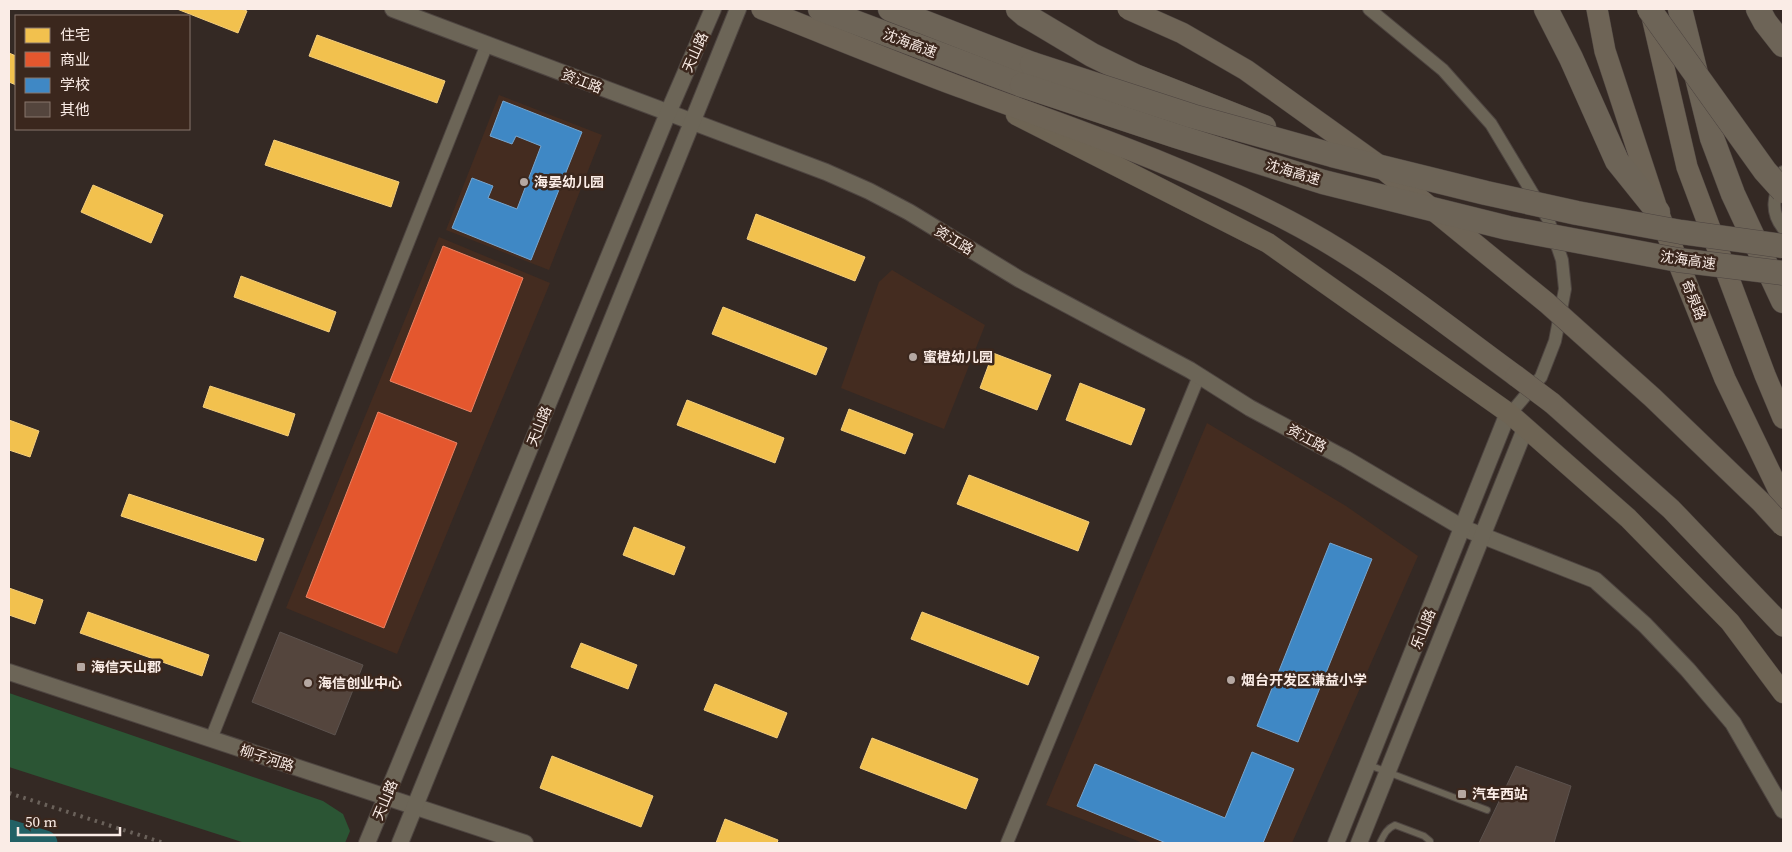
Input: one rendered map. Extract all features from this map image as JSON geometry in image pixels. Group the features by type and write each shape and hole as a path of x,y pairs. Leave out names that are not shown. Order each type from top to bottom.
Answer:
{"highway":[{"path":"762,9 958,86 1130,148 1213,183 1291,222 1377,274 1552,403 1671,509 1783,626"},
{"name":"沈海高速","path":"820,9 1022,85 1323,182 1508,228 1678,260 1783,273"},
{"name":"沈海高速","path":"890,9 1032,64 1192,116 1332,155 1486,193 1577,213 1681,232 1783,246"},
{"path":"1018,9 1092,55 1135,76 1332,155"},
{"path":"1128,9 1182,33 1246,70 1378,164 1547,303 1653,398 1761,502 1783,526"},
{"path":"1546,9 1571,58 1617,161 1658,212"},
{"name":"奇泉路","path":"1596,9 1605,51 1658,212 1726,379 1783,499"},
{"path":"1650,9 1765,171 1783,191"},
{"path":"1650,9 1687,167 1783,418"},
{"path":"1680,9 1712,138 1734,194 1783,301"},
{"path":"1758,9 1783,46"}],"main road":[{"path":"958,86 1268,243 1509,414 1635,525 1730,622 1783,693"}],"street":[{"name":"资江路","path":"393,9 826,172 869,191 908,212 1019,279 1199,376 1250,408 1346,459 1463,528 1595,580 1645,625 1688,670 1733,723 1783,810"},
{"name":"天山路","path":"367,843 668,113 714,9"},
{"name":"天山路","path":"400,843 738,9"},
{"path":"1369,9 1443,70 1491,124 1548,219 1562,260 1565,289 1557,333 1541,377 1509,414"},
{"path":"211,739 487,44"},
{"path":"1783,172 1774,205 1778,221 1783,228"},
{"path":"1007,843 1199,376"},
{"name":"乐山路","path":"1336,843 1509,414"},
{"name":"乐山路","path":"1359,843 1525,429"},
{"name":"柳子河路","path":"9,672 525,843"}],"lane":[{"path":"1368,765 1487,810"},
{"path":"1380,843 1389,827 1395,825 1424,836 1430,843"}],"shaded area":[{"name":"海晏幼儿园","path":"499,95 602,135 549,270 446,230"},
{"path":"439,237 550,283 397,654 286,608"},
{"name":"蜜橙幼儿园","path":"892,270 985,325 944,429 841,388 879,282"},
{"name":"烟台开发区谦益小学","path":"1207,423 1346,506 1418,556 1292,843 1143,843 1046,805"}],"green space":[{"path":"9,693 323,801 343,814 350,831 345,843 245,843 9,767"}],"building: 住宅":[{"path":"177,9 241,9 247,11 238,33"},
{"path":"317,35 445,81 437,103 309,56"},
{"path":"9,53 15,56 15,85 9,82"},
{"path":"274,140 399,182 391,207 265,165"},
{"path":"93,185 163,215 151,243 81,212"},
{"path":"756,214 865,257 855,281 747,239"},
{"path":"241,276 336,312 329,332 234,297"},
{"path":"723,307 827,348 816,375 712,334"},
{"path":"993,353 1051,375 1037,410 980,388"},
{"path":"1080,383 1145,409 1131,445 1066,420"},
{"path":"210,386 295,414 288,436 203,407"},
{"path":"687,400 784,438 775,463 677,425"},
{"path":"849,409 913,434 905,454 841,430"},
{"path":"9,420 39,431 30,457 9,450"},
{"path":"969,475 1089,522 1078,551 957,504"},
{"path":"129,494 264,539 256,561 121,516"},
{"path":"634,527 685,547 674,575 623,555"},
{"path":"9,588 43,600 35,624 9,615"},
{"path":"88,612 209,655 202,676 80,633"},
{"path":"922,612 1039,657 1028,685 911,639"},
{"path":"581,643 637,665 628,689 571,667"},
{"path":"715,684 787,713 777,738 704,710"},
{"path":"872,738 978,779 966,809 860,768"},
{"path":"552,756 653,796 641,827 540,788"},
{"path":"725,819 778,840 777,843 716,843"}],"building: 商业":[{"path":"443,246 523,278 471,412 390,381"},
{"path":"378,412 457,443 384,628 306,597"}],"building: 学校":[{"path":"503,101 582,132 531,260 452,228 472,178 493,186 488,198 517,209 541,146 516,136 512,144 490,136"},
{"path":"1330,543 1372,559 1298,742 1257,726"},
{"path":"1252,752 1294,769 1263,843 1166,843 1077,806 1095,764 1225,818"}],"building: 其他":[{"name":"海信创业中心","path":"280,632 363,665 335,735 252,702"},
{"path":"1516,766 1571,786 1554,843 1479,843"}],"waterway":[{"path":"9,832 45,843"}],"railway":[{"path":"9,793 164,843"}],"place":[{"name":"海晏幼儿园","path":"524,182"},
{"name":"蜜橙幼儿园","path":"913,357"},
{"name":"海信天山郡","path":"81,667"},
{"name":"烟台开发区谦益小学","path":"1231,680"},
{"name":"海信创业中心","path":"308,683"},
{"name":"汽车西站","path":"1462,794"}]}
